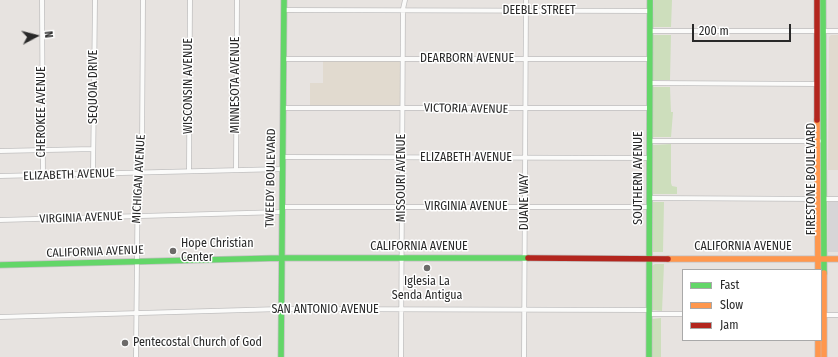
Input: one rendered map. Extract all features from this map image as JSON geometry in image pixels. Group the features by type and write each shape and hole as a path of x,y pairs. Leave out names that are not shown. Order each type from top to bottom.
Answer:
{"main road":[{"name":"TWEEDY BOULEVARD","path":"281,357 284,0"},
{"name":"SOUTHERN AVENUE","path":"649,357 650,0"},
{"name":"FIRESTONE BOULEVARD","path":"817,0 820,31 822,269"},
{"name":"FIRESTONE BOULEVARD","path":"820,141 817,84 823,0"},
{"name":"CALIFORNIA AVENUE","path":"0,266 282,258 838,259"},
{"name":"FIRESTONE BOULEVARD","path":"818,269 821,258"},
{"name":"FIRESTONE BOULEVARD","path":"822,277 824,357"},
{"path":"818,341 818,357"}],"street":[{"name":"CHEROKEE AVENUE","path":"42,0 42,175"},
{"name":"SEQUOIA DRIVE","path":"93,174 95,0"},
{"name":"MICHIGAN AVENUE","path":"136,357 138,159 142,148 143,0"},
{"name":"WISCONSIN AVENUE","path":"189,171 190,0"},
{"name":"MINNESOTA AVENUE","path":"236,170 237,0"},
{"name":"MISSOURI AVENUE","path":"401,357 403,9 405,0"},
{"name":"DUANE WAY","path":"524,357 526,0"},
{"name":"DEEBLE STREET","path":"284,10 403,9 650,11"},
{"path":"650,31 838,31"},
{"name":"DEARBORN AVENUE","path":"284,59 650,59"},
{"path":"650,83 817,84"},
{"name":"VICTORIA AVENUE","path":"283,108 650,108"},
{"path":"650,141 820,141"},
{"path":"0,151 93,149"},
{"name":"ELIZABETH AVENUE","path":"283,157 650,158"},
{"name":"ELIZABETH AVENUE","path":"0,176 283,169"},
{"path":"649,198 838,198"},
{"name":"VIRGINIA AVENUE","path":"0,220 402,207 649,207"},
{"name":"SAN ANTONIO AVENUE","path":"0,317 281,309 524,310 682,314"},
{"path":"824,315 838,315"}],"shaded area":[{"path":"831,35 838,35 838,170 828,170 829,37"},
{"path":"323,61 400,61 400,106 310,106 310,83 323,83"},
{"path":"828,202 838,202 838,252 828,252"}],"green space":[{"path":"654,0 672,0 671,27 653,27"},
{"path":"653,35 671,35 670,80 653,80"},
{"path":"653,87 670,87 671,112 673,112 671,137 653,137"},
{"path":"671,144 671,183 672,186 677,187 677,194 653,194 653,145"},
{"path":"653,202 664,202 663,252 653,252"},
{"path":"655,264 664,264 662,311 652,310 652,266"},
{"path":"661,318 661,357 652,357 652,319"}],"traffic: fast":[{"path":"281,357 284,0"},
{"path":"649,357 650,0"},
{"path":"823,0 824,273"},
{"path":"0,265 281,258 528,258"}],"traffic: slow":[{"path":"817,120 818,269"},
{"path":"668,259 838,259"},
{"path":"824,273 824,357"},
{"path":"818,341 818,357"}],"traffic: jam":[{"path":"817,0 817,120"},
{"path":"528,258 668,259"}],"place":[{"name":"Hope Christian Center","path":"173,251"},
{"name":"Iglesia La Senda Antigua","path":"427,268"},
{"name":"Pentecostal Church of God","path":"125,343"}]}
